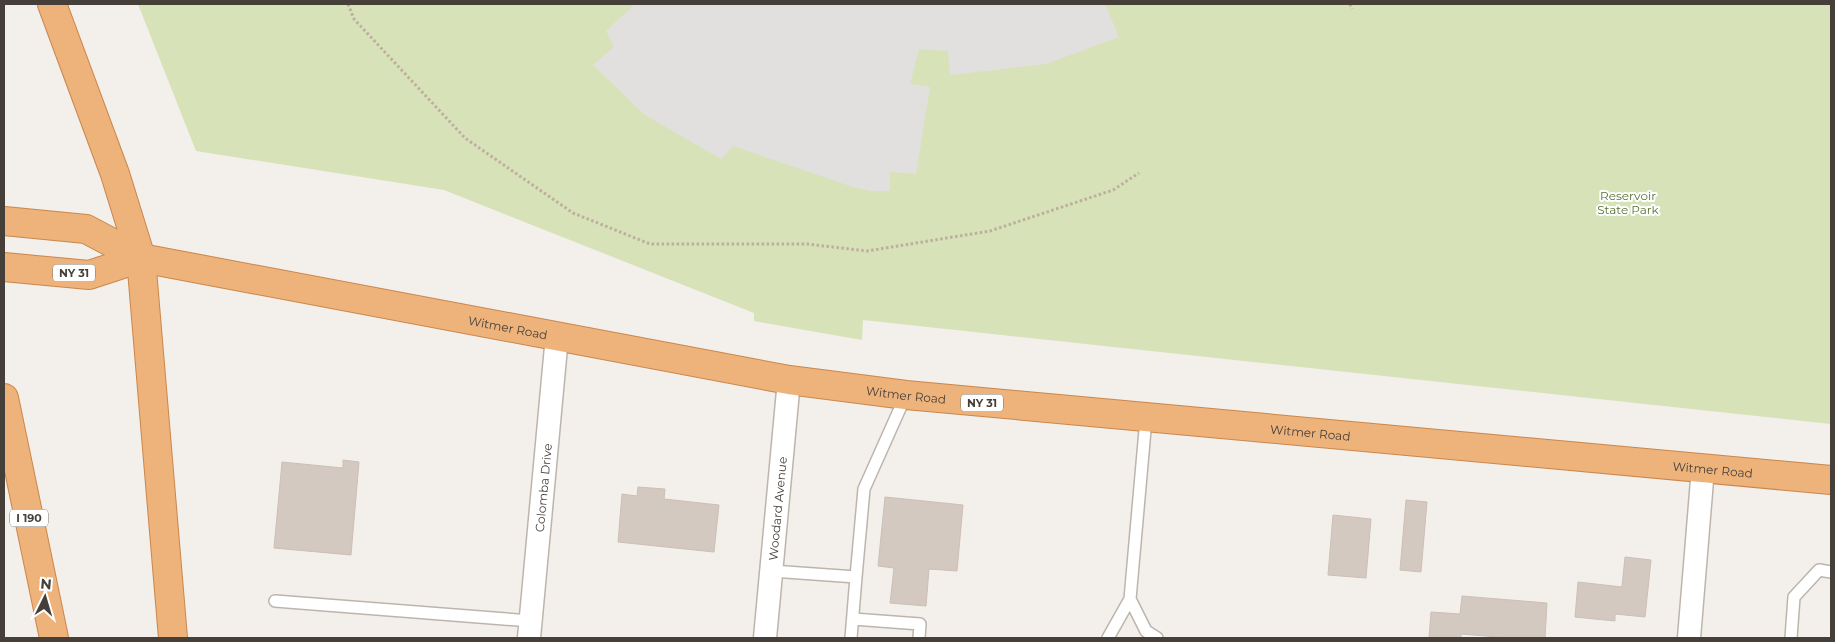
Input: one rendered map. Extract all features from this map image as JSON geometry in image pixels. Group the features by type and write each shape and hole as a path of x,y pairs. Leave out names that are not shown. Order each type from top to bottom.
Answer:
{"highway":[{"path":"52,4 115,174 141,258 173,638"},
{"name":"Witmer Road","path":"4,221 86,229 141,258 789,380 906,395 1831,480"},
{"name":"Witmer Road","path":"4,267 89,275 141,258"},
{"name":"I 190","path":"4,398 54,638"}],"street":[{"name":"Colomba Drive","path":"530,630 558,336"},
{"name":"Woodard Avenue","path":"766,638 789,380"},
{"path":"1688,638 1704,468"}],"lane":[{"path":"851,638 864,489 906,395"},
{"path":"1108,638 1130,600 1146,418"},
{"path":"1791,638 1794,597 1819,570 1831,572"},
{"path":"772,571 856,577"},
{"path":"1130,600 1146,631 1156,638"},
{"path":"275,601 530,630"},
{"path":"853,618 920,624 919,638"}],"path":[{"path":"348,4 354,19 465,138 573,213 650,244 807,244 867,251 990,231 1113,190 1139,173"},
{"path":"1350,4 1352,9"}],"green space":[{"name":"Reservoir State Park","path":"138,4 1831,4 1831,424 863,320 862,340 754,321 754,313 444,190 196,151"}],"shaded area":[{"path":"635,4 1105,4 1119,37 1046,64 950,75 948,51 919,49 910,84 930,87 916,174 890,172 890,191 870,191 853,187 733,146 721,159 645,115 593,65 614,47 606,31"}],"building":[{"path":"343,460 359,462 351,555 274,548 282,462 343,468"},
{"path":"638,487 665,489 664,499 719,505 714,552 618,542 622,494 637,496"},
{"path":"885,497 963,505 957,571 929,569 926,606 890,603 894,568 878,566"},
{"path":"1406,500 1427,502 1421,572 1400,570"},
{"path":"1333,515 1371,519 1366,578 1328,575"},
{"path":"1625,557 1651,560 1645,617 1615,614 1615,621 1575,617 1578,582 1622,587"},
{"path":"1462,596 1547,603 1545,638 1511,638 1461,634 1461,638 1429,638 1431,612 1460,614"}]}
